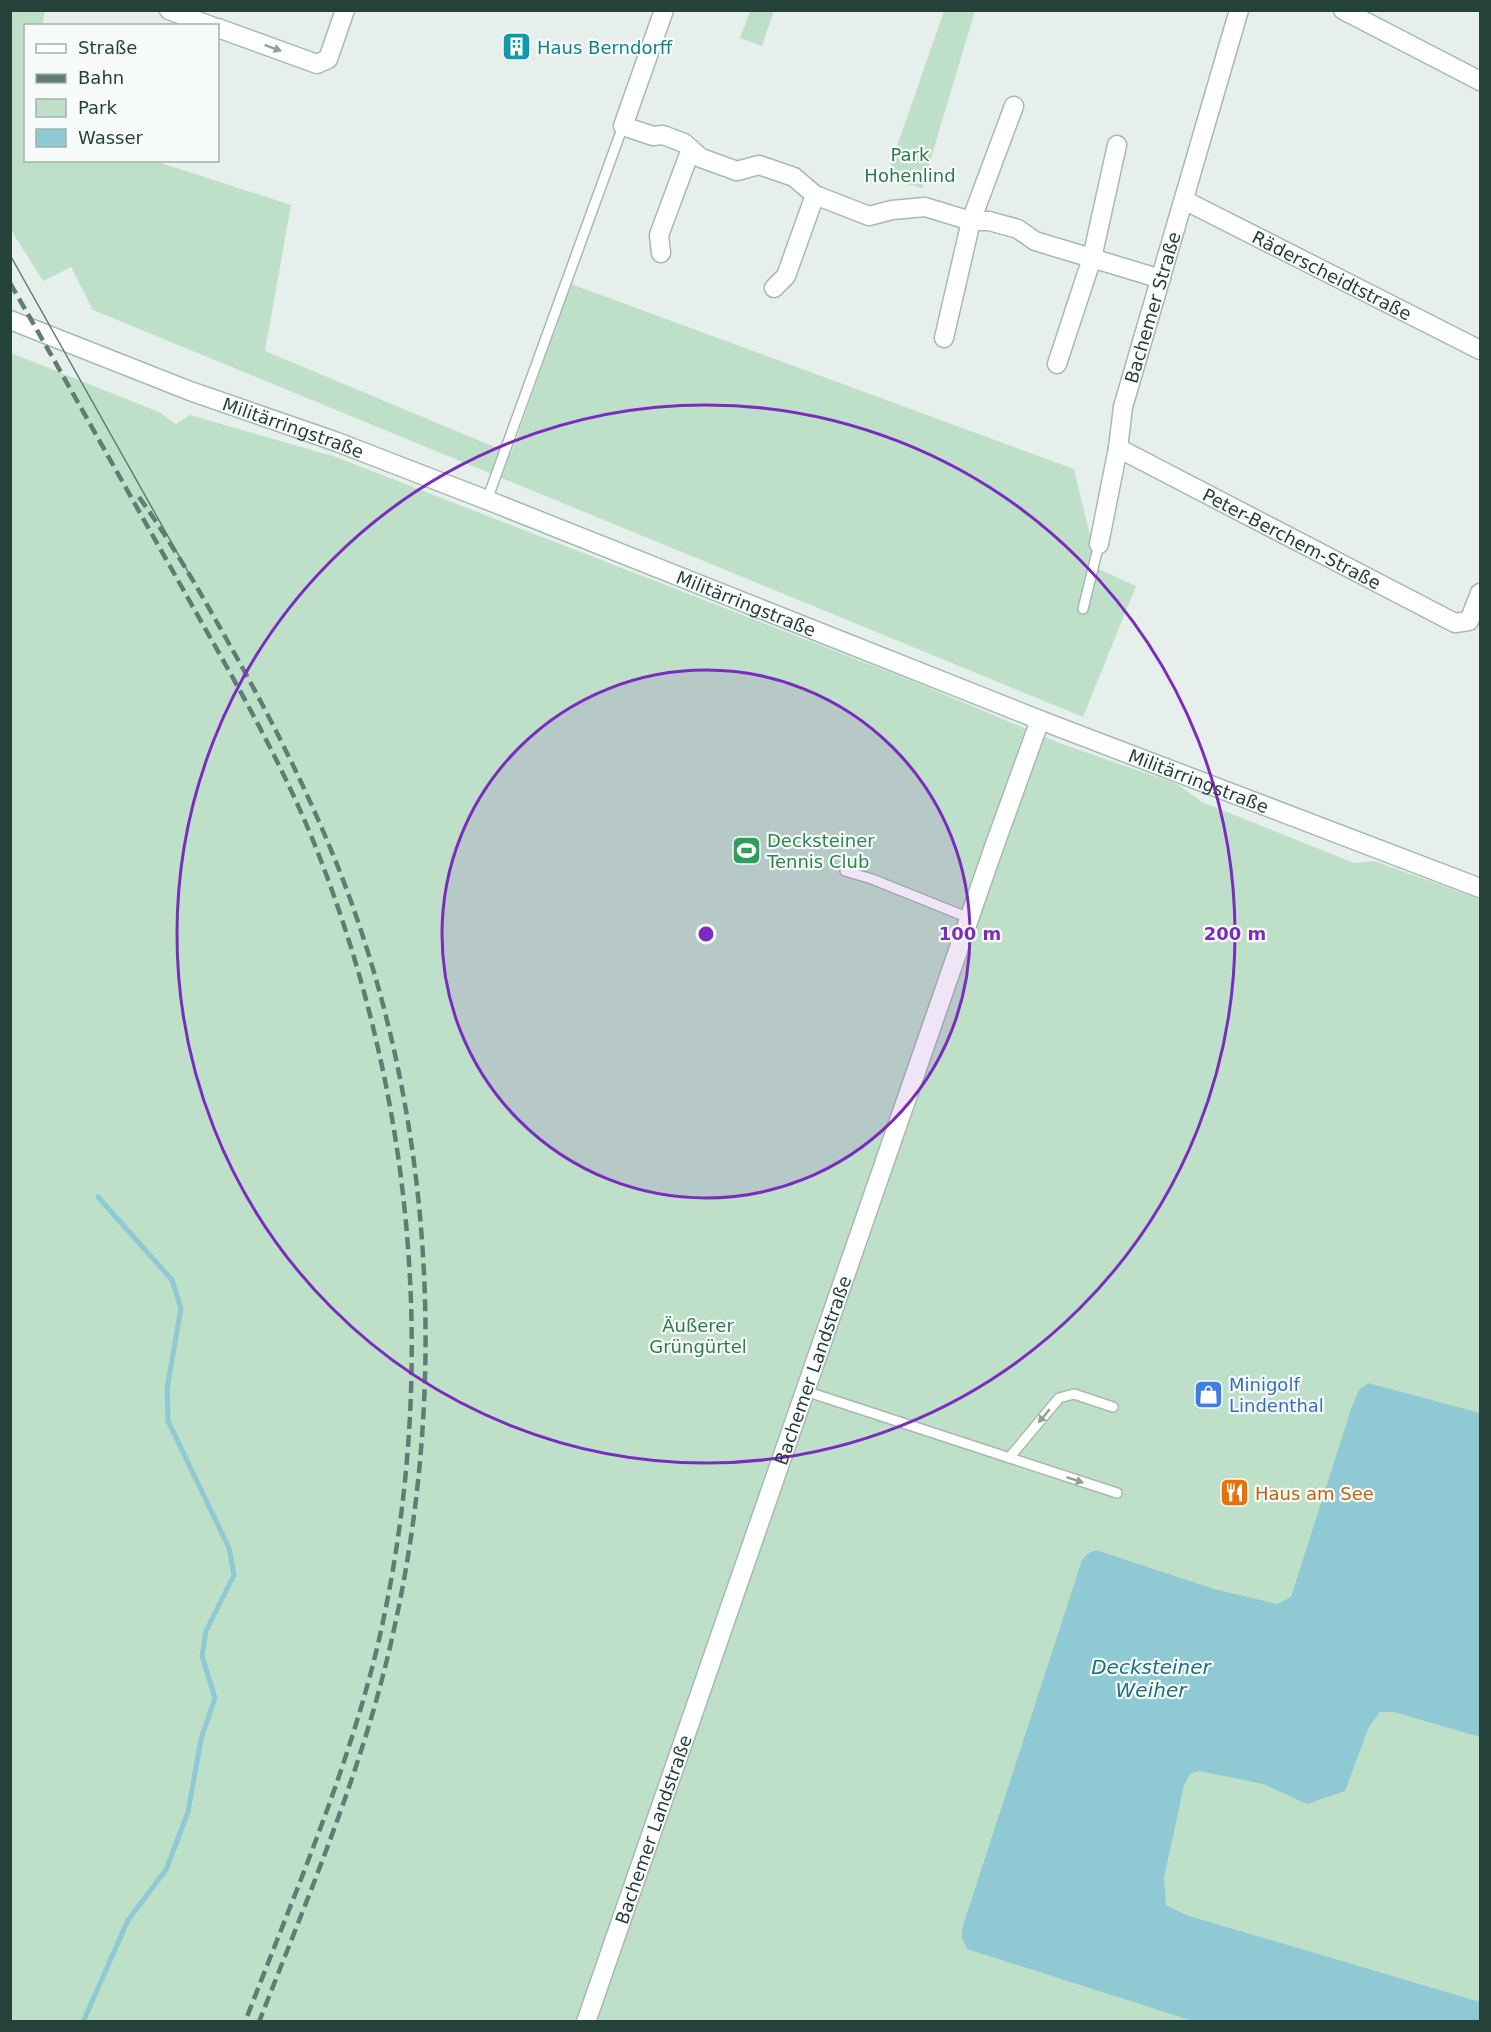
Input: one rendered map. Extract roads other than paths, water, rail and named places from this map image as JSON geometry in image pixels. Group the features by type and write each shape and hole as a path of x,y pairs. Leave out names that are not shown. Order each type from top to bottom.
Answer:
{"street":[{"path":"170,10 206,24"},
{"path":"219,28 317,64 328,59 345,10"},
{"path":"664,10 623,126 653,136 663,135 684,143 701,158 737,171 759,165 794,177 815,195 869,216 892,210 925,207 971,221 989,221 1018,229 1035,242 1161,279"},
{"name":"Bachemer Straße","path":"1099,544 1124,407 1239,10"},
{"path":"1343,10 1480,81"},
{"path":"944,338 971,221 1014,106"},
{"path":"1057,364 1092,258 1118,145"},
{"path":"661,253 659,235 691,149"},
{"path":"774,288 786,276 815,195"},
{"name":"Räderscheidtstraße","path":"1184,200 1480,350"},
{"name":"Militärringstraße","path":"10,320 190,392 337,442 1040,720 1480,888"},
{"name":"Peter-Berchem-Straße","path":"1118,448 1455,623 1469,621 1480,593"},
{"name":"Bachemer Landstraße","path":"586,2022 969,918 1040,720"}],"lane":[{"path":"487,500 623,126"},
{"name":"Bachemer Straße","path":"1083,609 1099,544"},
{"path":"845,871 872,879 969,918"},
{"path":"805,1391 1117,1493"},
{"path":"1009,1458 1059,1398 1074,1394 1113,1407"}],"water":[{"name":"Decksteiner Weiher","path":"1368,1383 1480,1413 1480,1737 1394,1712 1380,1712 1369,1727 1345,1791 1307,1804 1263,1784 1200,1771 1191,1773 1184,1785 1164,1878 1166,1905 1186,1915 1480,2002 1480,2021 1193,2021 967,1949 962,1937 962,1929 1082,1560 1096,1550 1214,1589 1277,1604 1291,1597 1351,1409 1359,1390"}],"waterway":[{"path":"83,2022 128,1920 166,1870 188,1812 201,1739 215,1698 202,1656 206,1631 234,1575 229,1548 168,1421 167,1389 181,1308 172,1280 98,1197"}],"tram line":[{"path":"10,255 192,579"}],"railway":[{"path":"10,283 235,682 308,828 355,960 380,1056 398,1153 408,1250 412,1349 408,1448 397,1546 378,1644 351,1740 318,1835 245,2022"},
{"path":"139,497 188,572 247,676 302,784 338,867 371,961 395,1057 413,1154 423,1253 425,1353 421,1452 409,1550 390,1647 364,1743 348,1790 259,2022"}],"place":[{"name":"Haus Berndorff","path":"516,47"},
{"name":"Decksteiner Tennis Club","path":"746,850"},
{"name":"Minigolf Lindenthal","path":"1208,1394"},
{"name":"Haus am See","path":"1234,1493"}],"park label":[{"name":"Park Hohenlind","path":"910,164"},
{"name":"Äußerer Grüngürtel","path":"698,1335"}]}
